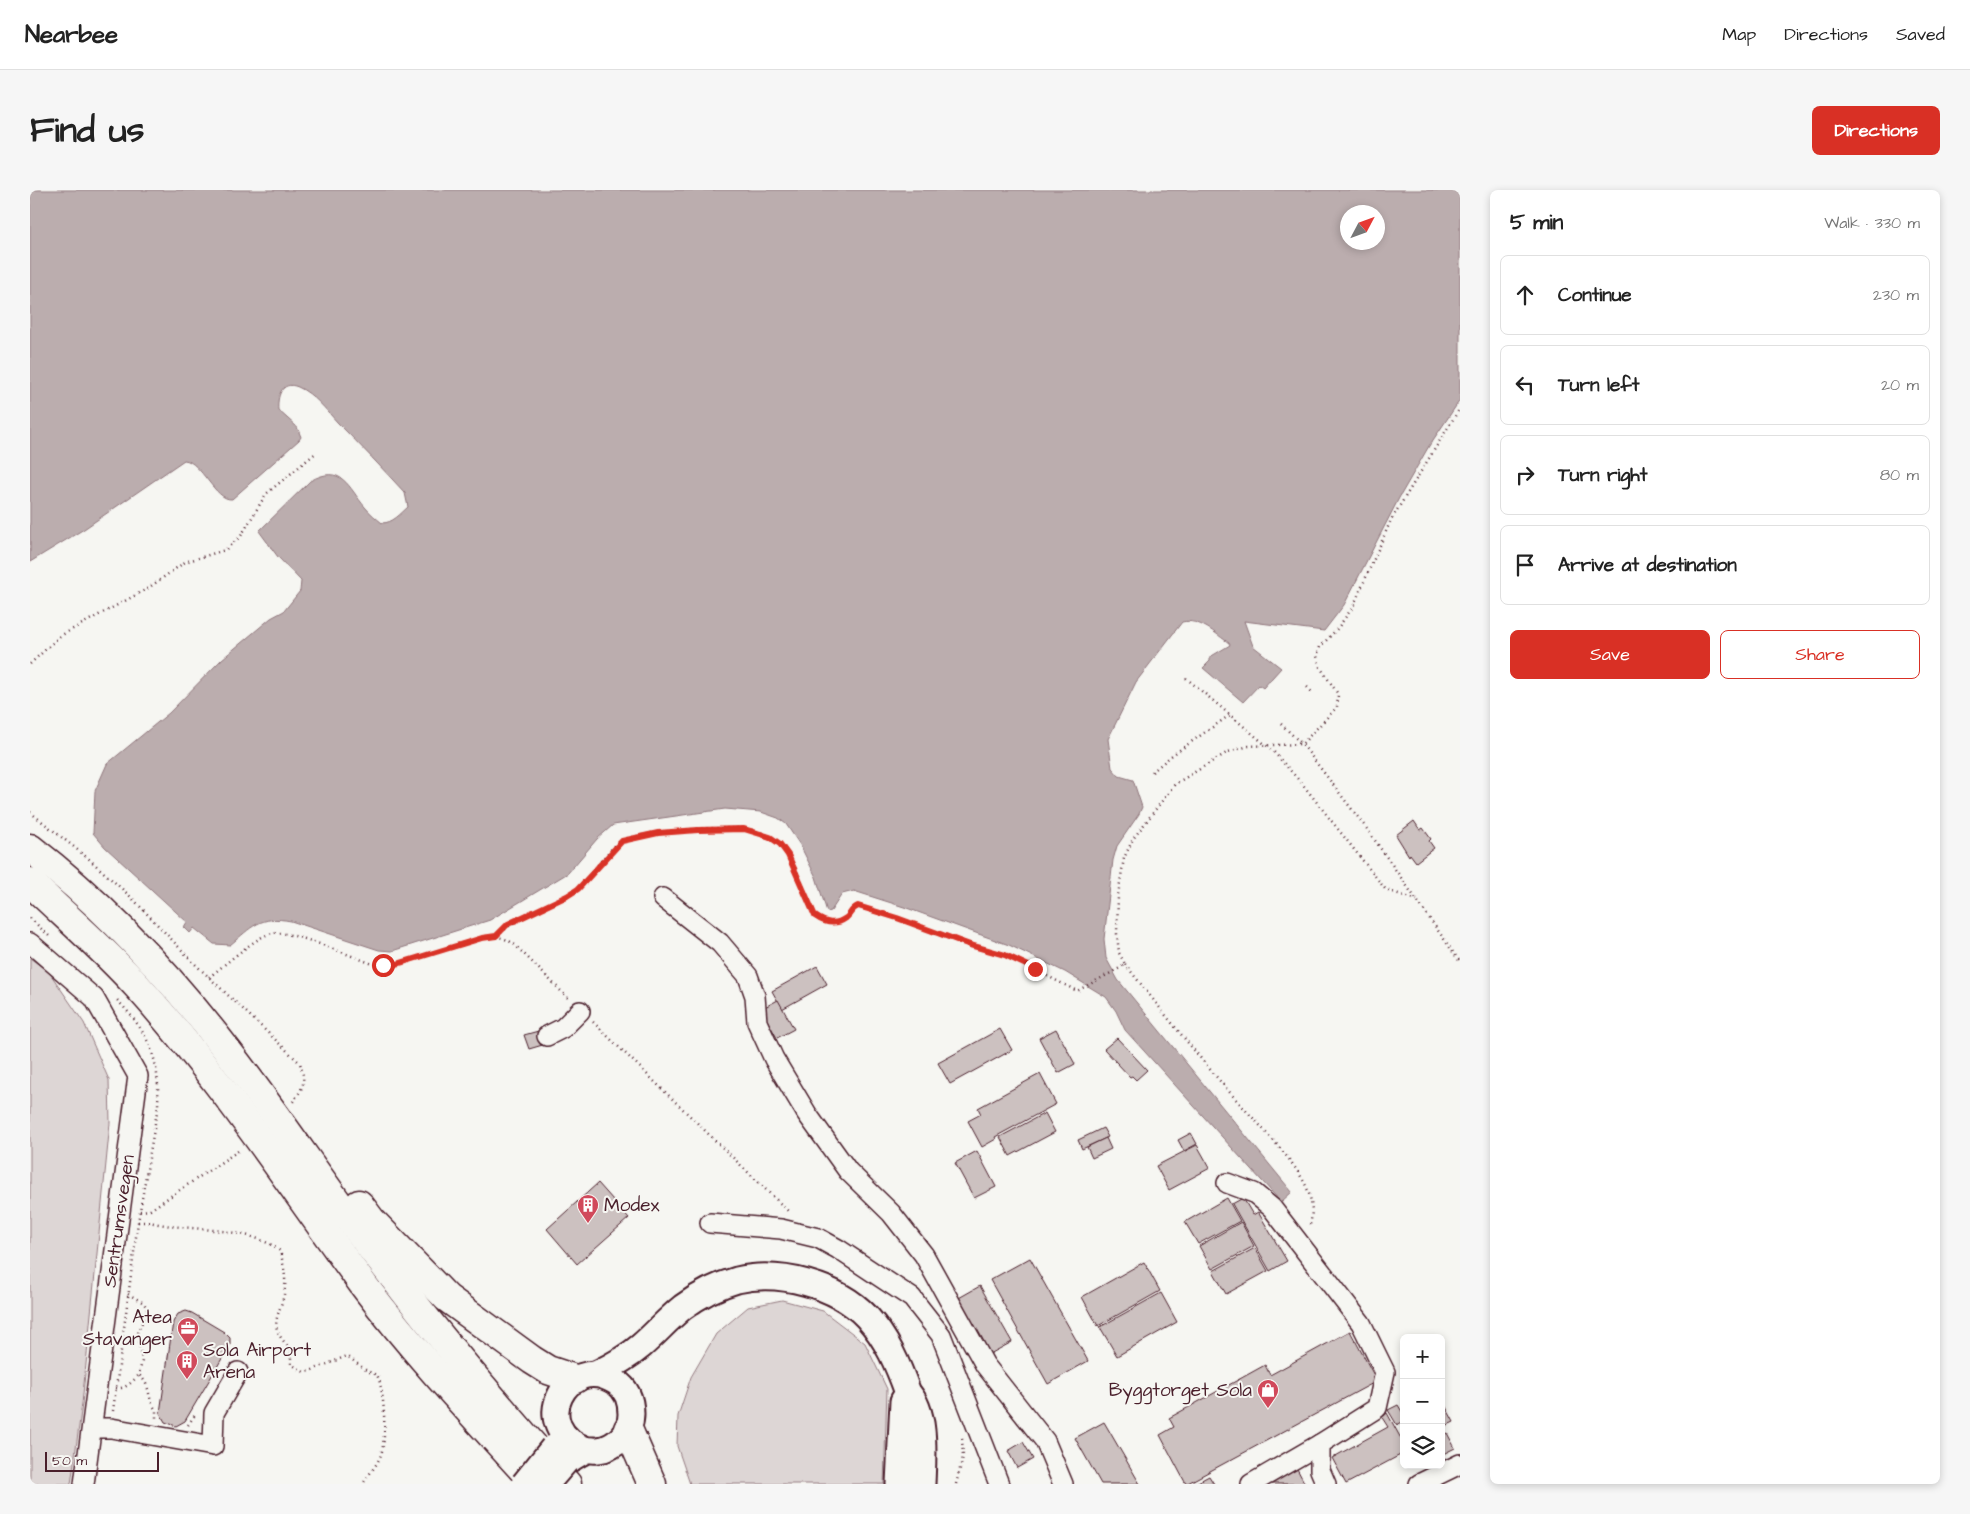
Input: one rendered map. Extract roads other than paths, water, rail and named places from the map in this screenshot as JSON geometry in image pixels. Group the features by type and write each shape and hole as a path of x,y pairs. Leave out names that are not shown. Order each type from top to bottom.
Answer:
{"highway":[{"path":"30,848 59,871 150,958 226,1049 360,1234 439,1336 567,1455"},
{"path":"30,882 137,986 189,1047 241,1114 366,1288 463,1406 536,1484"},
{"path":"226,1049 278,1102 372,1220 448,1298 548,1370 585,1376"},
{"path":"463,1406 496,1459 518,1484"},
{"path":"628,1430 652,1484"}],"main road":[{"path":"567,1455 555,1416 557,1401 564,1388 626,1357 683,1307 711,1291 737,1280 763,1277 788,1278 814,1284 841,1297 866,1316 886,1341 908,1393 915,1400 920,1420 922,1484"},
{"path":"628,1395 646,1352 663,1326"},
{"path":"524,1484 567,1455 599,1450 611,1446 621,1440 628,1430 632,1418 632,1406 628,1395 620,1384 609,1377 585,1376"},
{"path":"899,1484 902,1455 903,1401 908,1393"},
{"path":"546,1484 567,1455"}],"street":[{"path":"663,898 720,943 748,976 755,996 757,1022 774,1059 807,1114 848,1171 891,1213 924,1255 984,1366 1046,1441 1063,1484"},
{"name":"Sentrumsvegen","path":"30,943 94,998 138,1076 84,1484"},
{"path":"547,1036 564,1028 580,1011"},
{"path":"1227,1183 1254,1193 1272,1208 1361,1323 1385,1372 1377,1408 1251,1484"},
{"path":"710,1223 781,1229 818,1238 912,1298 941,1335 999,1484"},
{"path":"92,1428 111,1428 213,1446 214,1413 238,1372"},
{"path":"1320,1444 1320,1470 1326,1484"},
{"path":"1419,1484 1460,1464"}],"place":[{"name":"Modex","path":"588,1224"},
{"name":"Atea Stavanger","path":"188,1347"},
{"name":"Sola Airport Arena","path":"187,1380"},
{"name":"Byggtorget Sola","path":"1268,1409"}]}
